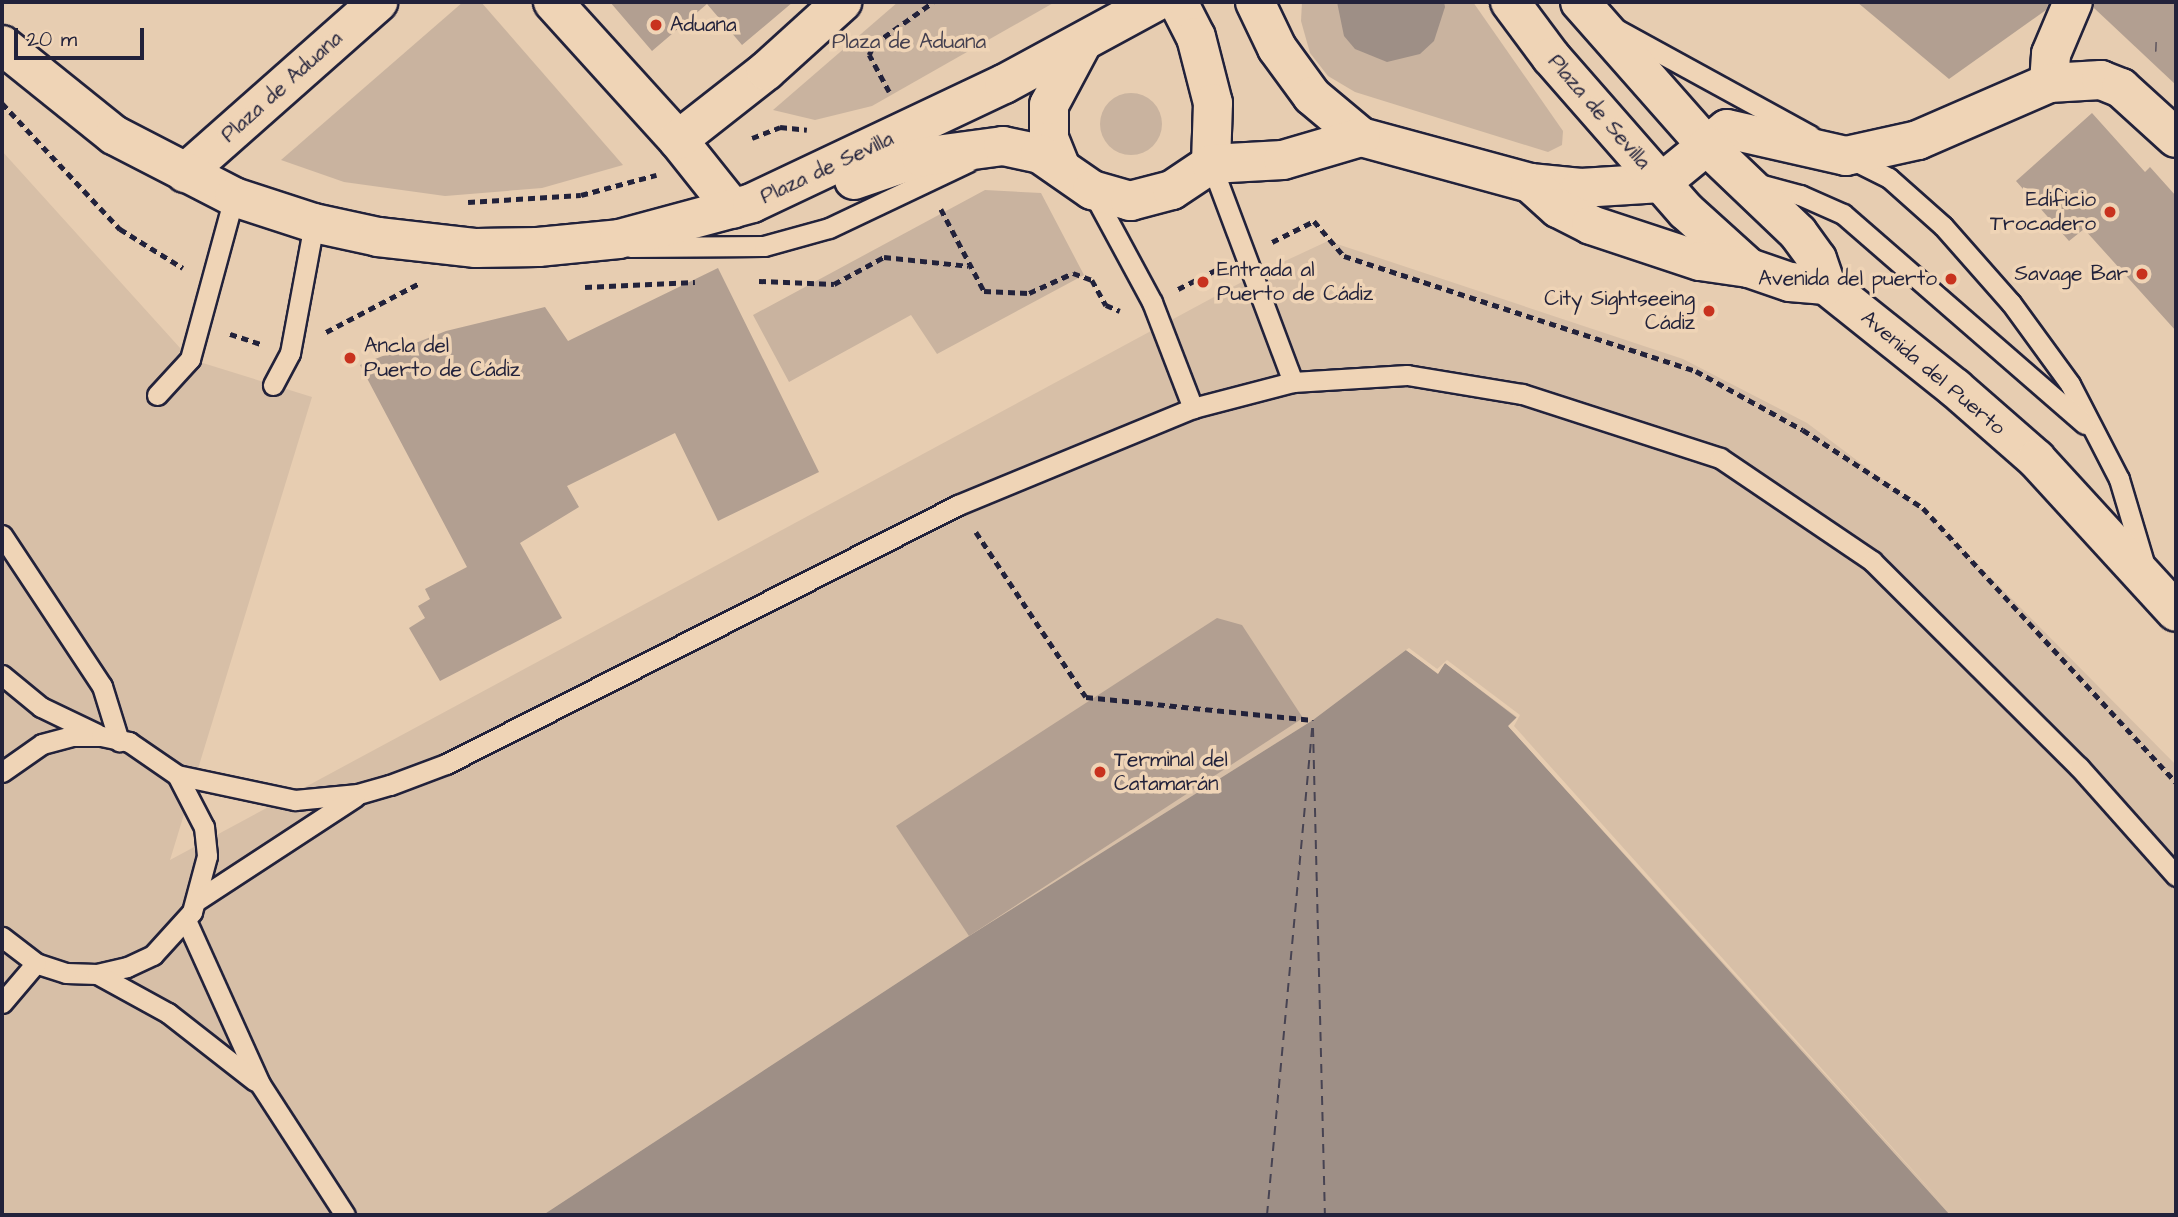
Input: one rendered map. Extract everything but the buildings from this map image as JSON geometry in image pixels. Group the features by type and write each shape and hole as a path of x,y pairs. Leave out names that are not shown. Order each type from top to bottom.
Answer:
{"main road":[{"name":"Plaza de Aduana","path":"185,173 378,2"},
{"path":"553,2 686,150 743,206"},
{"path":"686,150 757,79 842,2"},
{"name":"Plaza de Sevilla","path":"743,206 909,130 1080,45 1155,2"},
{"path":"1178,2 1196,37 1213,103 1211,164 1283,160 1361,137"},
{"name":"Plaza de Sevilla","path":"1255,2 1277,48 1312,96 1361,137 1530,183 1581,188 1661,183"},
{"name":"Plaza de Sevilla","path":"1510,2 1551,57 1661,183"},
{"path":"2049,83 2051,54 2073,2"},
{"path":"1576,5 1707,146 1798,233 1816,259 1826,285 1790,282 1749,268 1661,183 1707,146 1727,129 1846,156 1918,140 2049,83 2101,80 2121,88 2176,138"},
{"path":"1061,169 1049,138 1049,105 1080,45"},
{"path":"2,46 114,135 185,173 234,197 314,223 378,237 476,248 580,243 619,239 743,206"},
{"name":"Plaza de Sevilla","path":"743,206 805,200 921,156 1009,146 1040,154 1092,190 1115,200 1150,198 1172,190 1211,164"},
{"name":"Plaza de Sevilla","path":"1530,183 1558,208 1591,225 1700,261 1749,268"},
{"name":"Avenida del Puerto","path":"1826,285 2036,459 2176,612"}],"lane":[{"path":"1576,5 1889,178 1952,236 2011,303 2070,384 2119,479 2149,581"},
{"path":"580,243 663,250 764,246 829,228 929,180 1009,146"},
{"path":"1211,164 1293,382"},
{"path":"1741,179 1800,195 1843,214 2094,431"},
{"path":"1092,190 1152,302 1193,408"},
{"path":"157,395 190,359 234,197"},
{"path":"273,385 290,353 314,223"},
{"path":"177,775 295,800 358,794 446,764 958,505 1193,408 1293,382 1407,375 1522,394 1720,458 1872,561 2079,767 2176,876"},
{"path":"2,535 102,685 110,738"},
{"path":"2,676 41,707 156,756 177,775 204,827 207,856 196,901 186,920 153,955 97,974 66,973 36,963 2,937"},
{"path":"2,772 42,744 110,738"},
{"path":"196,901 358,794"},
{"path":"186,920 260,1084 345,1215"},
{"path":"2,1003 36,963"},
{"path":"97,974 168,1013 260,1084"}],"path":[{"path":"909,130 869,55 874,44 933,2"},
{"path":"2,103 120,229 194,275 201,325 290,353 425,281"},
{"path":"461,202 581,195 653,176 686,150 780,127 819,129"},
{"path":"929,180 948,227 984,291 1029,293 1073,273 1092,280 1106,305 1126,314 1247,255"},
{"path":"576,286 604,288"},
{"path":"958,505 1086,697 1313,720"}],"shaded area":[{"path":"1337,2 1444,2 1445,7 1434,41 1420,54 1387,62 1355,49 1344,36"},
{"path":"2,151 190,359 312,397 170,860 1253,276 1328,241 1683,359 1807,423 1926,512 2176,765 2176,1215 1950,1215 1508,726 1517,718 1406,650 1313,720 969,936 543,1215 2,1215"},
{"path":"1406,650 1438,673 1445,663 1517,718 1509,727 1950,1215 543,1215 969,936 1313,720"}],"green space":[{"path":"463,2 481,2 623,165 542,188 445,196 344,182 281,160"},
{"name":"Plaza de Aduana","path":"898,2 1055,2 872,106 815,120 773,110"},
{"path":"1302,2 1473,2 1563,131 1562,145 1548,152 1355,92 1328,76 1310,53 1301,21"},
{"path":"1125,93 1137,93 1153,102 1160,112 1160,136 1153,146 1137,155 1125,155 1114,150 1105,141 1100,130 1100,118 1105,107 1114,98"},
{"path":"985,190 1041,193 1084,275 937,354 911,315 789,382 753,315"}],"pier":[{"path":"1409,648 1437,669 1447,660 1520,715 1514,726 1953,1215 1508,726 1517,717 1445,663 1438,674 1406,650"}],"ferry route":[{"path":"1267,1215 1313,720"},
{"path":"1313,728 1325,1215"}],"place":[{"name":"Aduana","path":"656,25"},
{"name":"Edificio Trocadero","path":"2110,212"},
{"name":"Savage Bar","path":"2142,274"},
{"name":"Avenida del puerto","path":"1951,279"},
{"name":"Entrada al Puerto de Cádiz","path":"1203,282"},
{"name":"City Sightseeing Cádiz","path":"1709,311"},
{"name":"Ancla del Puerto de Cádiz","path":"350,358"},
{"name":"Terminal del Catamarán","path":"1100,772"}]}
